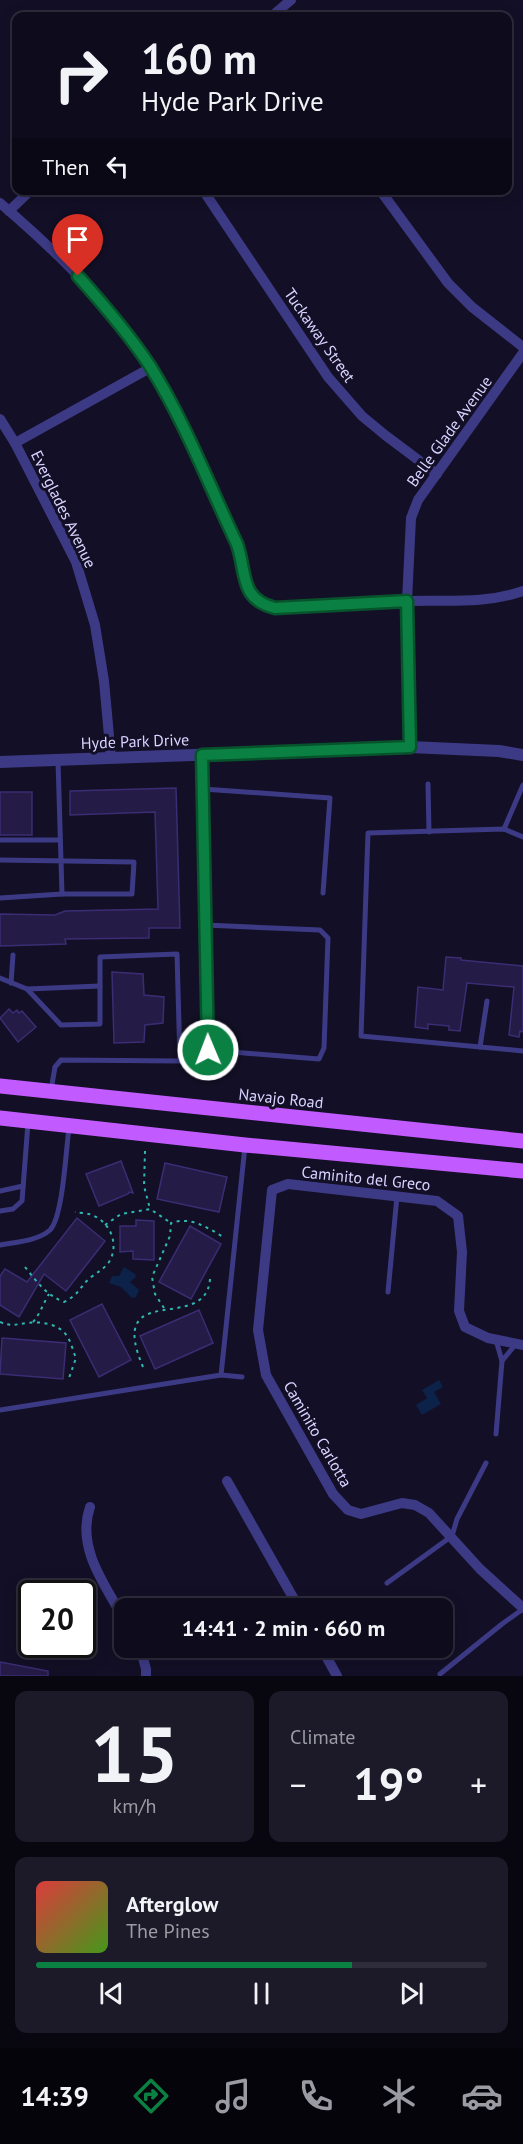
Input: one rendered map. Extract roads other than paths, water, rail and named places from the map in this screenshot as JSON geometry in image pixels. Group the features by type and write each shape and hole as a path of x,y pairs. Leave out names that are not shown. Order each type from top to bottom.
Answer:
{"main road":[{"name":"Navajo Road","path":"0,1086 523,1141"},
{"path":"0,1118 523,1171"}],"street":[{"path":"277,12 291,0"},
{"path":"9,211 26,195"},
{"name":"Tuckaway Street","path":"206,195 328,377 362,416 437,474"},
{"path":"384,195 448,283 472,307 523,347"},
{"path":"0,203 64,260 122,326 150,368 174,408 237,544 243,560 247,587 253,598 264,605 275,608 407,601 482,601 523,591"},
{"name":"Belle Glade Avenue","path":"410,747 407,601 411,518 418,500 523,353"},
{"path":"15,443 150,368"},
{"name":"Everglades Avenue","path":"0,419 15,443 76,562 95,625 104,681 111,758"},
{"name":"Hyde Park Drive","path":"0,762 410,747 523,754"},
{"name":"Caminito del Greco","path":"272,1190 288,1184 437,1201 458,1216 462,1252 459,1311 465,1327 488,1338 519,1345"},
{"name":"Caminito Carlotta","path":"272,1190 258,1330 266,1375 333,1494 348,1510 361,1514 402,1503 415,1505 429,1513 480,1569 523,1609"},
{"path":"227,1481 293,1598"},
{"path":"90,1507 86,1520 90,1559 114,1601"},
{"path":"143,1658 146,1676"},
{"path":"327,1658 337,1676"}],"lane":[{"path":"202,755 208,1050 319,1059 324,1048 328,938 320,930 206,924"},
{"path":"58,760 62,894"},
{"path":"428,784 429,832"},
{"path":"504,829 523,785"},
{"path":"203,789 330,798 323,893"},
{"path":"523,837 504,829 369,833 361,1036 523,1051"},
{"path":"0,840 60,840"},
{"path":"0,860 61,859 134,862 132,894 62,894 0,898"},
{"path":"27,989 61,1025 100,1024 100,957 177,954 180,1061 61,1060 55,1066 51,1091"},
{"path":"11,983 13,955"},
{"path":"0,978 27,989 100,986"},
{"path":"480,1047 487,1001"},
{"path":"0,1211 13,1209 22,1201 28,1122"},
{"path":"0,1245 38,1237 50,1230 58,1216 69,1126"},
{"path":"221,1375 245,1144"},
{"path":"0,1191 23,1186"},
{"path":"388,1292 397,1196"},
{"path":"496,1340 502,1361 496,1434"},
{"path":"502,1361 519,1345"},
{"path":"0,1410 221,1375 242,1377"},
{"path":"387,1583 452,1536 457,1519 486,1463"},
{"path":"440,1674 501,1623 523,1609"}],"water":[{"path":"124,1267 135,1274 136,1277 130,1282 139,1290 136,1297 132,1298 121,1287 109,1283 112,1276 119,1276"},
{"path":"439,1380 443,1387 434,1392 441,1404 422,1415 416,1405 427,1398 422,1390"}]}
